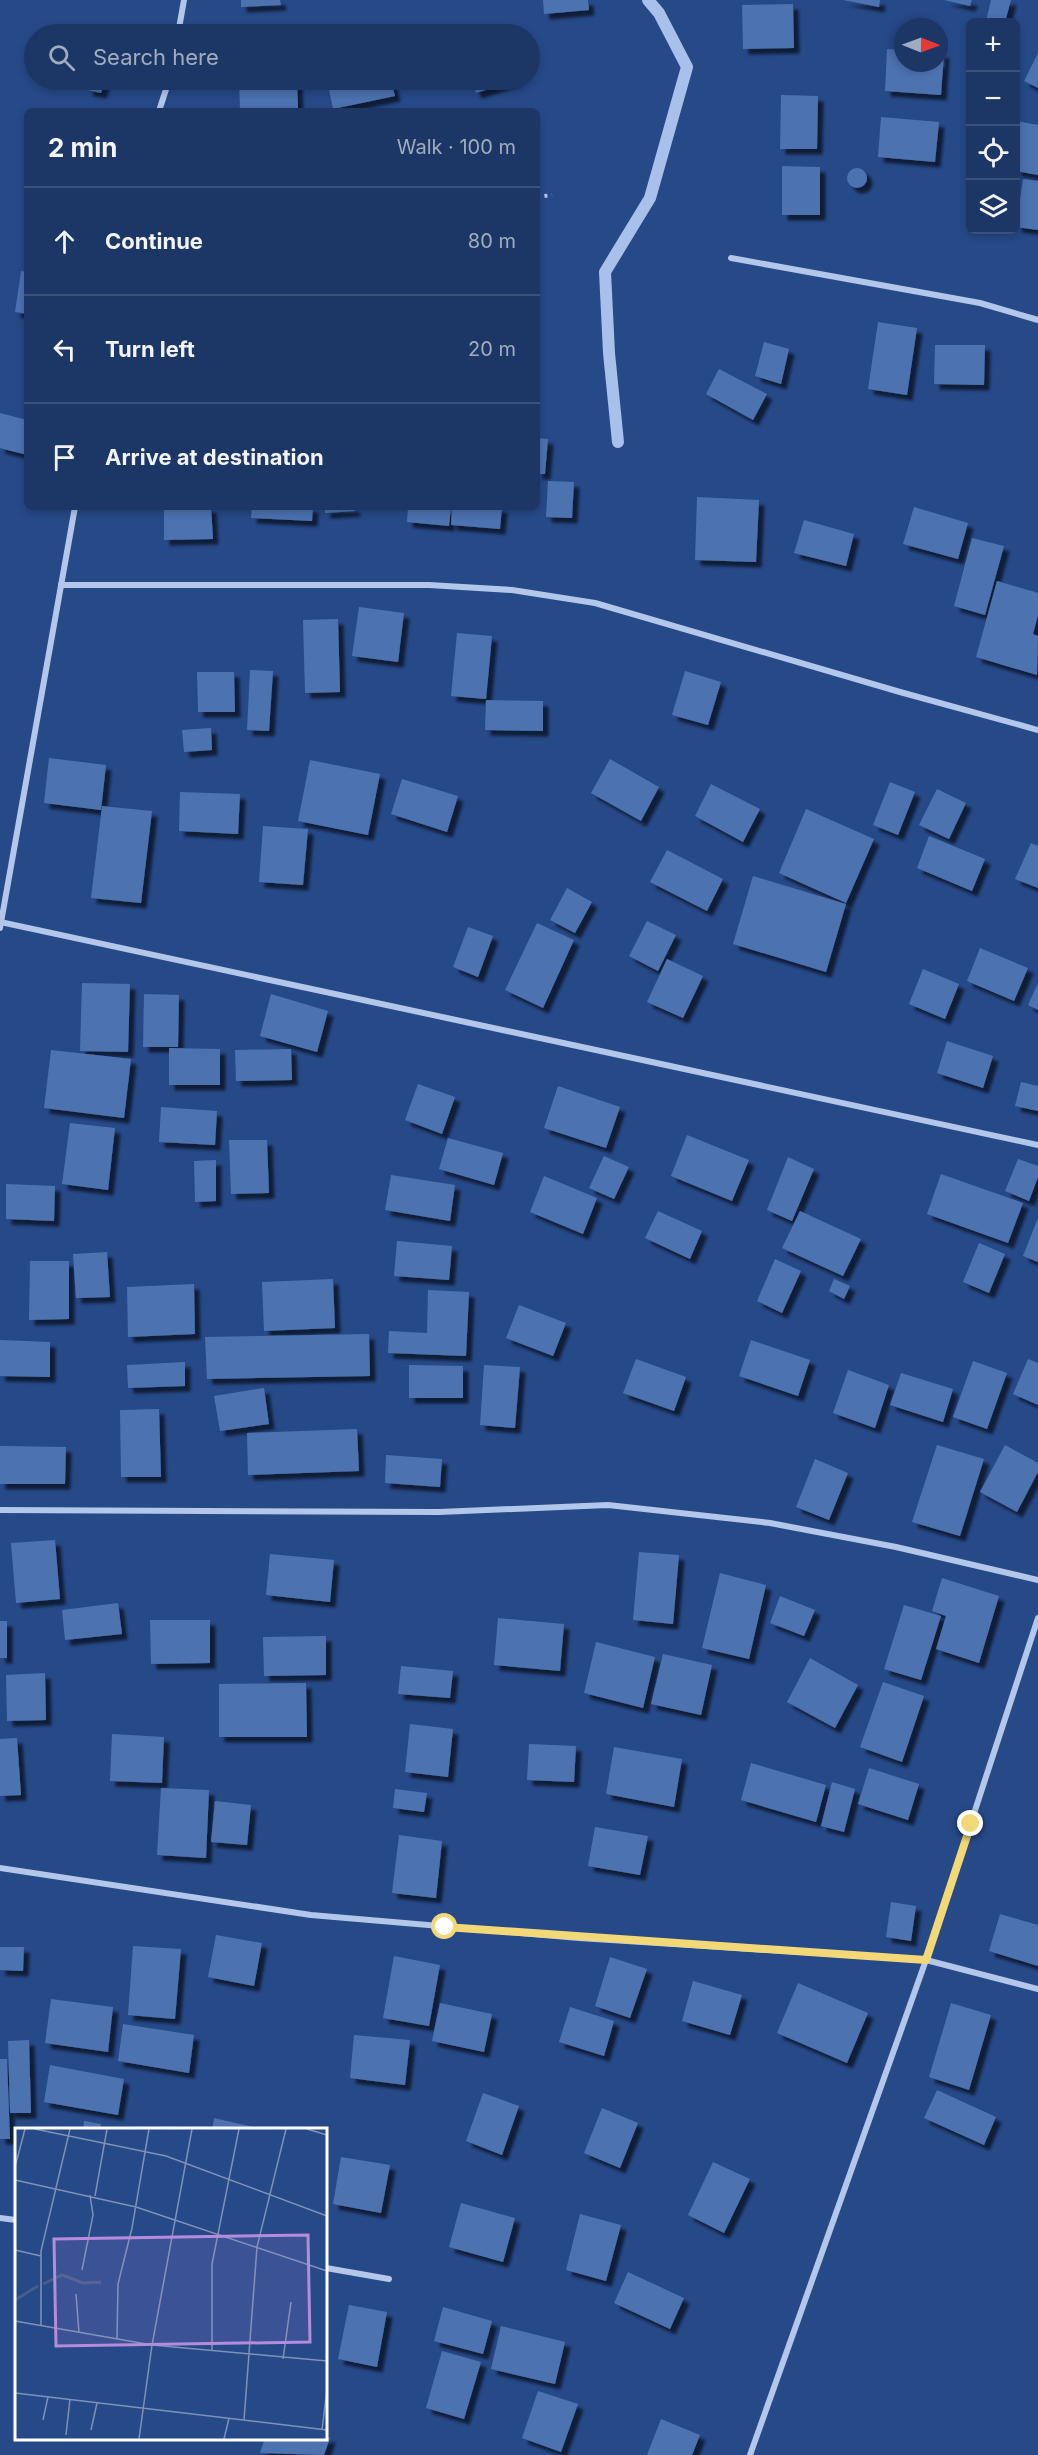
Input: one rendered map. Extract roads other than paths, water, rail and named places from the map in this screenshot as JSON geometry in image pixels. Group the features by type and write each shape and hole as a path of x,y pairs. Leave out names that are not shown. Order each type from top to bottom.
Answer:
{"street":[{"path":"179,24 183,0"},
{"path":"160,108 166,90"},
{"path":"731,258 980,303 1038,320"},
{"path":"0,928 74,510"},
{"path":"61,585 429,585 512,590 595,603 900,693 1038,730"},
{"path":"0,922 1038,1145"},
{"path":"0,1510 440,1512 608,1505 770,1523 896,1547 1038,1580"},
{"path":"750,2455 926,1960 1038,1618"},
{"path":"0,1868 311,1915 579,1938 926,1960 1038,1989"},
{"path":"0,2218 15,2220"},
{"path":"327,2268 389,2279"}],"waterway":[{"path":"618,442 609,353 605,272 650,198 687,67 659,13 648,0"}]}
